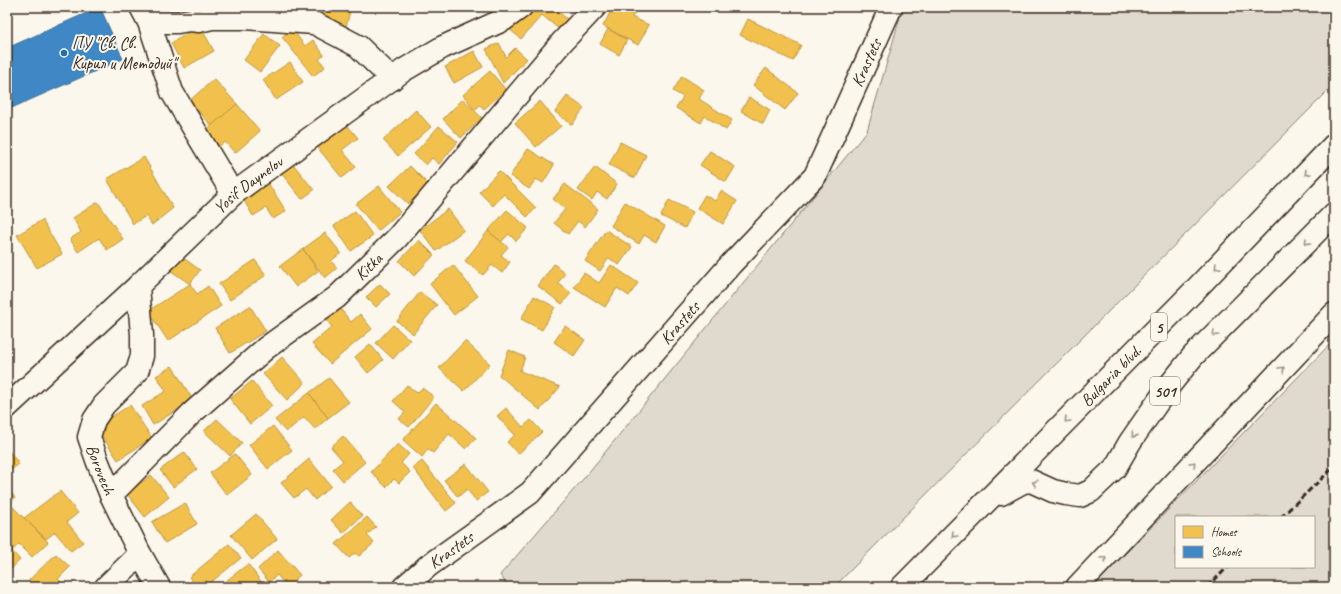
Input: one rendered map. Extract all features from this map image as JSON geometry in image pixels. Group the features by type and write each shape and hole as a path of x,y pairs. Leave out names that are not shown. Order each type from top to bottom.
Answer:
{"main road":[{"name":"Yosif Daynelov","path":"7,407 138,286 233,194 404,70 442,47 503,20 521,7"},
{"name":"Kitka","path":"111,495 198,408 266,348 336,296 397,238 562,42 595,7"},
{"name":"Krastets","path":"404,587 428,566 530,493 731,264 815,176 891,7"},
{"path":"145,15 178,22 190,20 199,21 212,18 245,18 314,23 358,46 392,79"},
{"path":"145,15 172,92 233,194"},
{"name":"Bulgaria blvd.","path":"902,587 1194,291 1334,145"},
{"name":"501","path":"981,507 1023,482 1031,481 1053,491 1080,496 1091,491 1114,468 1169,386 1193,356 1334,214"},
{"name":"Borovech","path":"138,286 142,356 137,372 104,405 94,420 89,437 111,495 140,554 160,587"},
{"path":"1077,587 1334,314"},
{"path":"106,587 140,554"}],"shaded area":[{"path":"903,7 1334,7 1334,85 834,587 509,587 500,575 584,478 867,131"},
{"path":"1334,340 1334,587 1093,587"}],"building: Homes":[{"path":"313,7 351,7 346,27 312,13"},
{"path":"525,7 553,7 574,25 566,35 542,15 521,39 508,28"},
{"path":"613,7 638,7 632,17 649,25 638,45 603,26"},
{"path":"748,19 801,45 793,61 740,35"},
{"path":"200,26 214,51 184,68 171,43"},
{"path":"292,29 305,46 313,40 324,55 319,59 325,67 313,76 282,37"},
{"path":"608,29 627,40 619,55 600,44"},
{"path":"264,34 280,46 260,72 244,60"},
{"path":"499,43 506,57 515,48 527,59 503,83 486,49"},
{"path":"474,51 483,67 454,83 445,67"},
{"path":"290,62 303,82 276,100 263,80"},
{"path":"766,68 798,93 785,110 753,85"},
{"path":"490,71 506,90 484,109 480,105 475,110 463,95"},
{"path":"682,76 704,90 699,99 732,120 726,130 705,116 701,123 676,108 683,97 673,91"},
{"path":"214,79 237,104 212,126 189,101"},
{"path":"567,96 584,108 572,125 555,112"},
{"path":"749,97 770,110 763,124 741,111"},
{"path":"463,99 482,118 461,138 443,119"},
{"path":"540,101 561,126 536,147 515,123"},
{"path":"237,104 260,131 235,153 225,142 219,146 205,131"},
{"path":"416,110 431,127 398,156 383,140"},
{"path":"347,125 358,138 342,150 356,167 342,178 318,148"},
{"path":"439,126 458,142 439,164 432,158 426,165 414,154"},
{"path":"620,142 646,155 635,178 609,165"},
{"path":"528,149 554,165 543,183 536,179 529,189 510,176"},
{"path":"710,151 735,167 726,182 700,165"},
{"path":"144,157 173,208 152,225 146,216 133,224 107,179"},
{"path":"293,164 314,190 302,199 281,173"},
{"path":"410,166 432,188 420,200 416,196 408,204 389,186"},
{"path":"595,167 617,184 607,199 597,192 592,200 578,190"},
{"path":"499,171 536,208 527,217 504,194 493,206 479,192"},
{"path":"268,183 286,211 273,219 266,208 253,216 243,199"},
{"path":"565,184 598,209 585,227 578,221 568,234 554,223 565,209 553,199"},
{"path":"379,186 400,212 378,231 356,204"},
{"path":"721,191 737,201 723,224 697,208 705,195 715,201"},
{"path":"669,200 693,212 685,228 661,216"},
{"path":"98,202 123,239 107,250 99,238 78,252 70,239 81,232 73,218"},
{"path":"625,202 665,226 656,242 644,235 639,244 611,226"},
{"path":"448,209 464,230 436,251 420,230"},
{"path":"507,210 528,228 516,241 509,234 501,242 488,231"},
{"path":"355,211 373,236 351,251 334,226"},
{"path":"42,220 62,254 37,268 17,235"},
{"path":"606,230 632,247 619,265 609,258 600,271 585,261"},
{"path":"488,231 508,247 501,255 510,262 502,273 492,265 483,275 465,261"},
{"path":"325,233 341,253 331,261 337,268 325,278 303,249"},
{"path":"419,240 434,255 414,276 399,261"},
{"path":"303,249 318,271 296,287 280,266"},
{"path":"175,252 200,270 190,284 164,266"},
{"path":"255,260 266,275 230,300 219,284"},
{"path":"554,264 565,273 558,283 571,293 562,304 538,286"},
{"path":"453,265 478,296 454,315 430,284"},
{"path":"611,265 638,283 629,296 617,288 605,307 574,287 584,273 599,283"},
{"path":"190,284 197,294 208,286 221,306 168,341 148,311"},
{"path":"380,284 390,294 376,307 366,297"},
{"path":"420,292 437,305 413,334 397,321"},
{"path":"534,296 555,307 542,330 521,319"},
{"path":"250,306 266,331 230,353 215,328"},
{"path":"338,306 351,322 360,314 372,329 330,364 312,344 332,327 324,317"},
{"path":"393,325 410,340 393,359 376,343"},
{"path":"565,326 585,340 574,356 554,342"},
{"path":"465,341 490,364 464,391 439,368"},
{"path":"370,344 383,360 368,373 355,357"},
{"path":"509,350 525,357 520,371 560,387 540,410 499,375"},
{"path":"282,357 305,383 287,400 263,374"},
{"path":"172,366 193,400 153,425 142,406 166,391 156,376"},
{"path":"329,378 349,402 328,418 309,393"},
{"path":"252,381 272,406 250,424 230,399"},
{"path":"407,385 417,393 422,388 434,397 409,427 399,419 405,412 393,401"},
{"path":"309,393 328,418 315,429 304,417 286,432 275,420"},
{"path":"436,403 476,438 466,449 449,434 433,453 428,449 422,457 403,440"},
{"path":"130,405 152,438 118,460 96,427"},
{"path":"506,408 523,427 531,420 542,432 518,454 507,442 515,435 497,416"},
{"path":"217,419 242,443 230,456 204,431"},
{"path":"273,426 292,450 268,469 249,445"},
{"path":"343,436 365,462 343,481 333,469 343,461 331,447"},
{"path":"398,444 409,454 401,463 410,472 399,483 394,479 386,487 371,472"},
{"path":"7,448 19,464 7,473"},
{"path":"184,452 197,469 173,487 160,470"},
{"path":"235,454 252,475 227,495 210,473"},
{"path":"309,459 331,486 315,500 306,489 294,498 281,483"},
{"path":"422,461 456,503 446,511 413,468"},
{"path":"466,464 488,492 476,501 467,489 458,497 444,480"},
{"path":"151,475 169,497 145,517 127,494"},
{"path":"7,487 15,498 7,504"},
{"path":"60,491 78,513 67,522 83,542 71,551 55,532 46,539 24,518"},
{"path":"350,502 362,516 343,533 331,520"},
{"path":"185,503 197,524 165,543 152,522"},
{"path":"11,505 48,542 32,557 19,544 12,551 20,560 8,572 7,509"},
{"path":"256,514 277,539 252,560 231,535"},
{"path":"367,517 376,527 367,535 374,543 359,556 355,553 349,558 336,544"},
{"path":"229,544 241,558 205,587 197,587 189,577"},
{"path":"278,550 300,575 287,587 277,575 269,582 258,569"},
{"path":"56,554 70,567 58,579 65,586 36,587 29,580"},
{"path":"248,564 265,587 218,587"},
{"path":"7,578 15,586 14,587 7,587"}],"building: Schools":[{"name":"ПУ \"Св. Св. Кирил и Методий\"","path":"100,7 123,59 7,110 7,48"}],"railway":[{"path":"1282,516 1334,467"},
{"path":"1207,587 1227,568"}],"place":[{"name":"ПУ \"Св. Св. Кирил и Методий\"","path":"64,53"}]}
